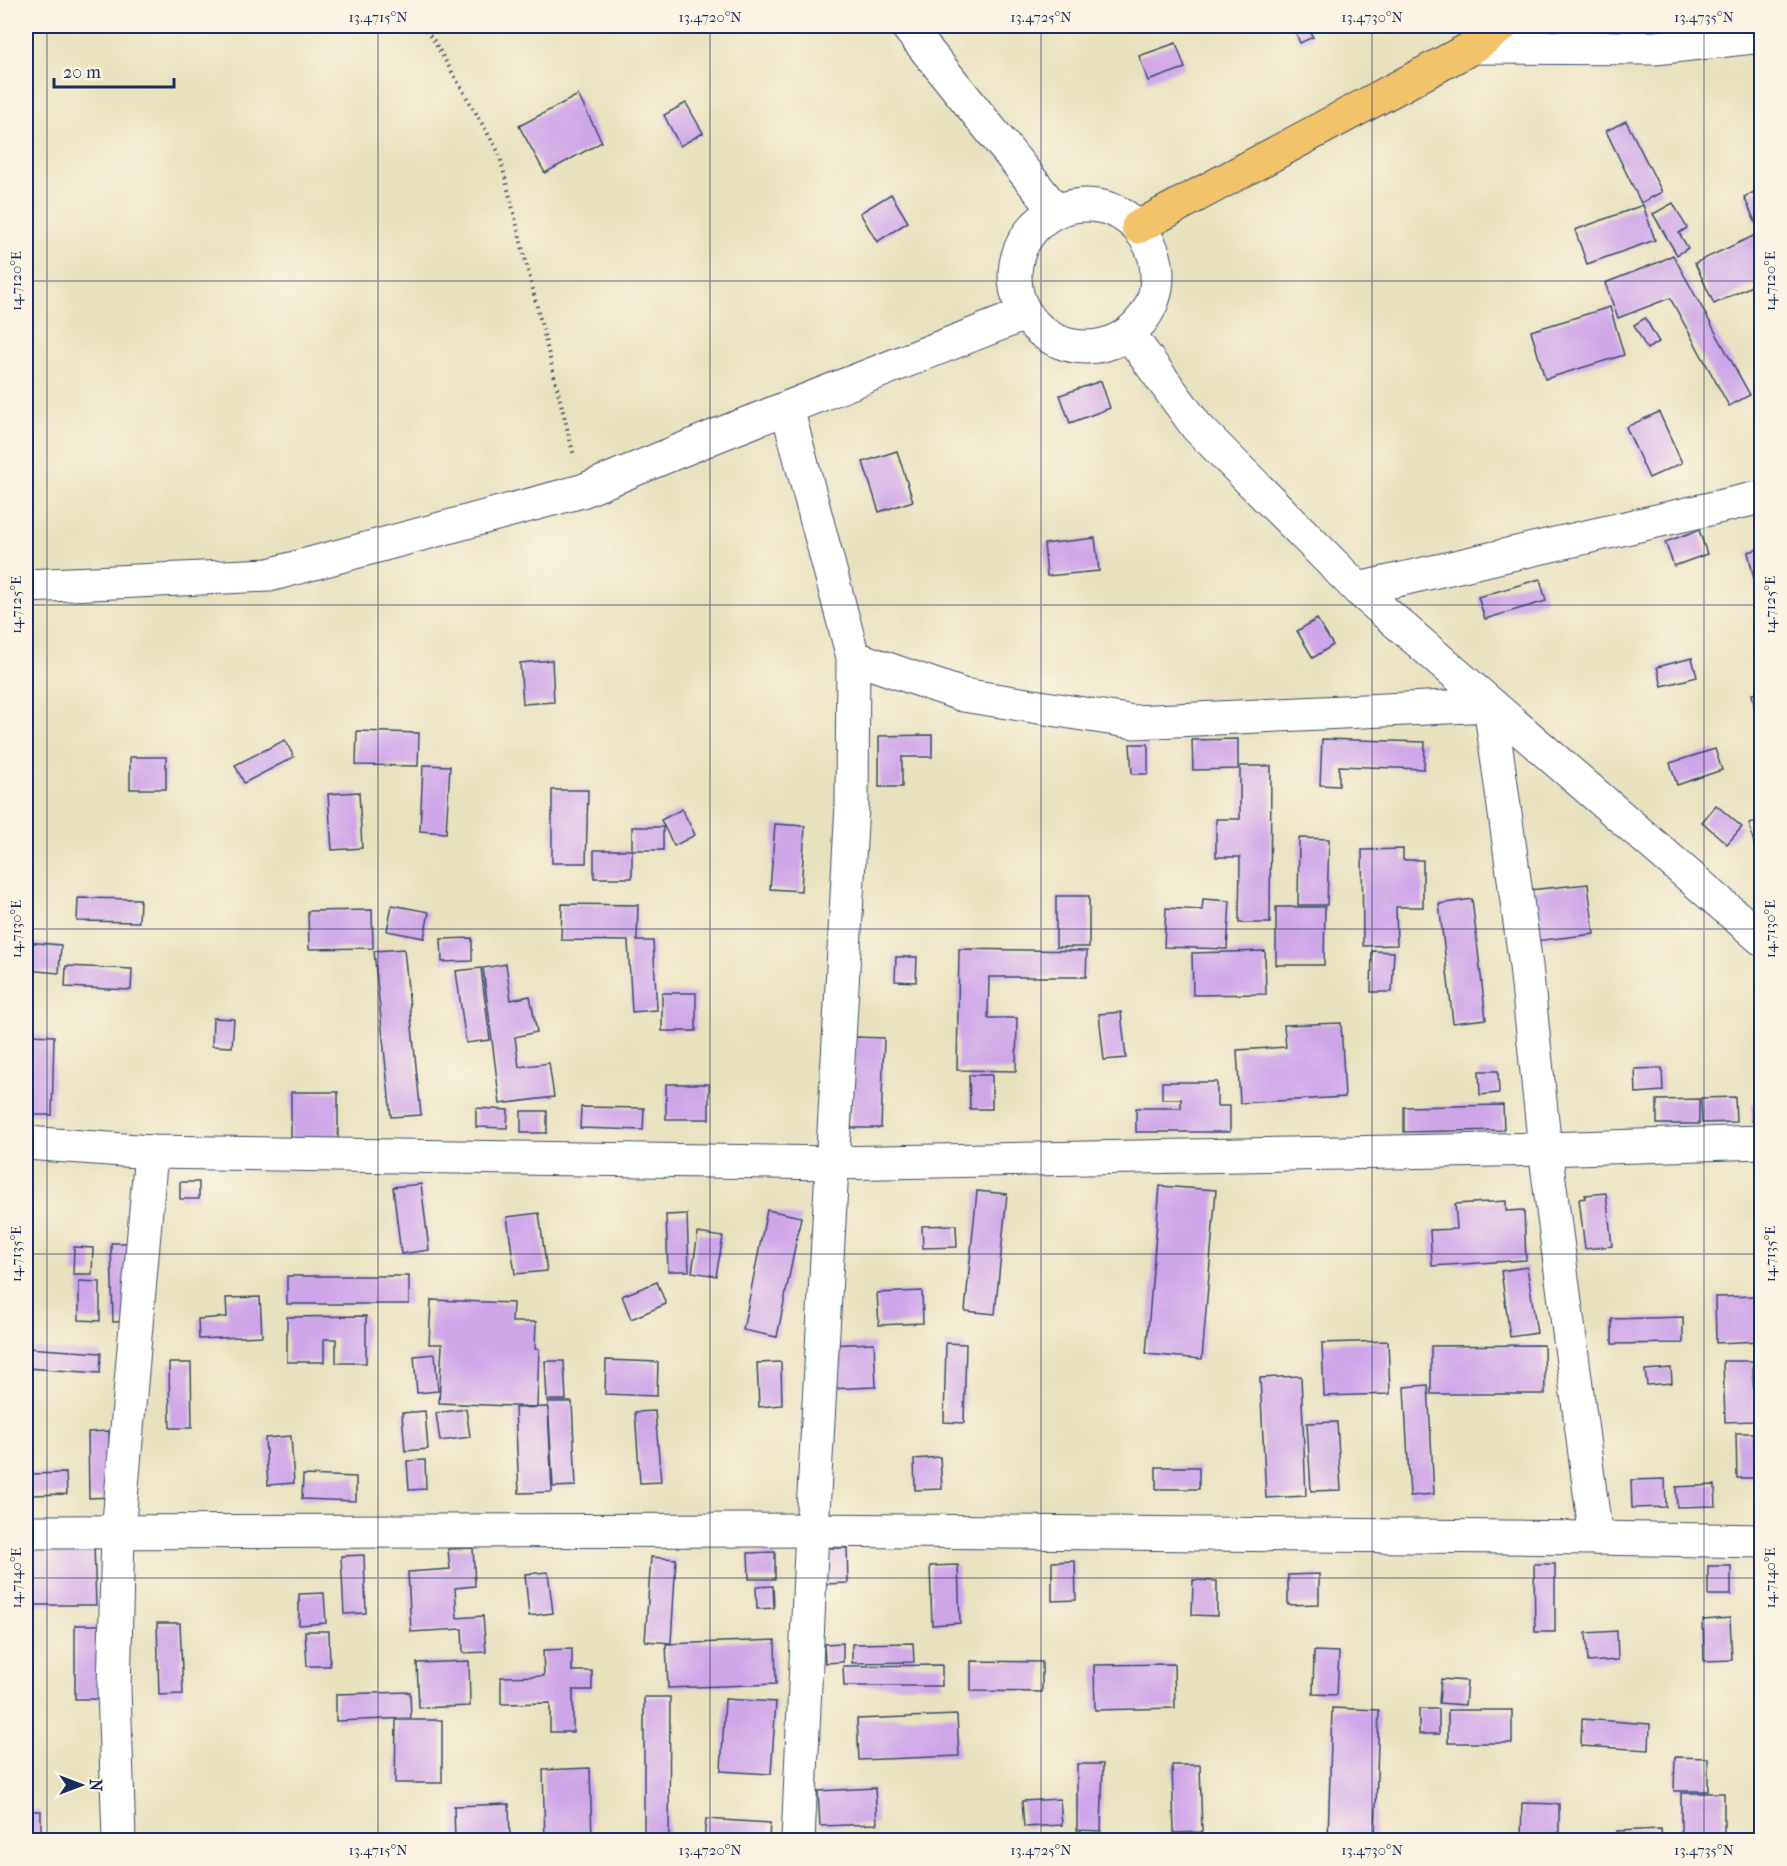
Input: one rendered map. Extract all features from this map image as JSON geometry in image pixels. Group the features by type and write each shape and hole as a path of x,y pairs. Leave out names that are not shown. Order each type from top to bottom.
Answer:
{"main road":[{"path":"1138,227 1473,47 1502,26"}],"street":[{"path":"907,26 1056,211"},
{"path":"1473,47 1655,48 1761,36"},
{"path":"1091,204 1109,207 1125,215 1138,227 1150,243 1156,261 1158,281 1154,299 1146,317 1129,334 1108,345 1085,349 1062,344 1041,333 1025,314 1014,286 1017,255 1032,229 1056,211 1073,205 1091,204"},
{"path":"26,586 269,575 582,491 717,435 1025,314"},
{"path":"1129,334 1197,427 1358,589 1761,939"},
{"path":"787,408 853,657 852,805 831,1164 798,1840"},
{"path":"1358,589 1761,497"},
{"path":"853,657 963,695 1134,722 1490,705"},
{"path":"1490,705 1526,966 1545,1149 1596,1538"},
{"path":"26,1143 152,1152 831,1164 1545,1149 1761,1142"},
{"path":"119,1840 114,1689 118,1533 152,1152"},
{"path":"26,1532 812,1530 1761,1541"}],"path":[{"path":"422,26 435,41 500,153 582,491"}],"building":[{"path":"1293,26 1307,26 1313,37 1300,43"},
{"path":"1176,43 1185,68 1148,81 1139,56"},
{"path":"578,95 602,142 545,173 519,126"},
{"path":"686,103 703,133 680,146 664,115"},
{"path":"1626,121 1662,192 1641,203 1606,131"},
{"path":"1762,188 1762,229 1759,230 1744,197"},
{"path":"891,194 908,222 877,242 860,213"},
{"path":"1673,203 1687,228 1679,233 1688,248 1677,255 1653,214"},
{"path":"1643,205 1655,240 1587,264 1575,230"},
{"path":"1762,232 1762,281 1714,304 1695,263"},
{"path":"1673,255 1750,395 1729,406 1670,298 1618,318 1605,283"},
{"path":"1610,307 1624,355 1545,379 1531,331"},
{"path":"1645,318 1659,342 1647,349 1634,325"},
{"path":"1101,381 1110,408 1070,423 1060,395"},
{"path":"1659,412 1682,463 1649,478 1626,427"},
{"path":"897,451 913,501 879,512 863,462"},
{"path":"1699,530 1707,554 1674,566 1665,542"},
{"path":"1095,538 1099,571 1047,576 1044,544"},
{"path":"1762,548 1762,610 1761,610 1748,552"},
{"path":"1540,579 1546,601 1485,619 1478,597"},
{"path":"1317,619 1333,645 1313,658 1297,631"},
{"path":"1692,658 1697,677 1662,686 1657,667"},
{"path":"552,660 554,702 523,704 520,663"},
{"path":"1762,693 1762,714 1756,715 1752,694"},
{"path":"357,731 419,733 418,766 356,765"},
{"path":"932,735 932,757 902,757 902,787 879,787 879,736"},
{"path":"1238,739 1238,769 1193,770 1192,740"},
{"path":"1322,739 1425,742 1424,769 1339,766 1339,786 1320,785"},
{"path":"285,740 294,757 244,783 235,765"},
{"path":"1130,744 1148,744 1148,774 1132,774"},
{"path":"1715,749 1722,770 1677,785 1670,763"},
{"path":"130,757 166,757 166,789 130,789"},
{"path":"423,765 450,766 446,833 420,831"},
{"path":"1240,766 1271,766 1270,923 1239,923 1240,857 1216,857 1216,819 1240,819"},
{"path":"552,790 588,790 586,863 552,863"},
{"path":"359,792 362,848 332,850 328,794"},
{"path":"1716,805 1742,827 1727,844 1702,822"},
{"path":"682,809 695,835 674,846 661,820"},
{"path":"1762,820 1762,872 1761,872 1749,823"},
{"path":"775,824 805,826 801,891 770,889"},
{"path":"632,827 663,827 663,850 632,850"},
{"path":"1299,838 1329,839 1327,905 1298,905"},
{"path":"1403,849 1403,860 1423,860 1423,907 1396,907 1397,945 1363,946 1362,850"},
{"path":"594,850 632,850 632,878 594,878"},
{"path":"1588,884 1594,934 1535,941 1529,890"},
{"path":"1056,896 1089,896 1089,947 1056,947"},
{"path":"78,898 140,899 139,922 77,921"},
{"path":"1203,899 1230,901 1227,949 1164,947 1166,908 1202,910"},
{"path":"1472,899 1486,1019 1453,1023 1439,904"},
{"path":"562,904 638,905 637,941 653,941 657,1010 632,1012 628,941 561,940"},
{"path":"392,905 429,912 424,938 387,931"},
{"path":"1276,907 1325,907 1324,965 1276,965"},
{"path":"372,910 373,948 309,949 308,911"},
{"path":"472,938 472,961 442,962 441,939"},
{"path":"26,942 61,945 59,973 26,970"},
{"path":"404,949 421,1115 391,1117 374,951"},
{"path":"959,949 1087,951 1086,977 989,977 988,1018 1017,1018 1016,1071 957,1070"},
{"path":"1265,951 1266,994 1193,995 1192,953"},
{"path":"1372,951 1394,952 1392,992 1371,992"},
{"path":"896,957 917,957 916,982 895,981"},
{"path":"506,964 511,1000 530,996 537,1032 515,1037 519,1067 549,1063 554,1097 500,1104 483,968"},
{"path":"66,966 132,969 131,990 65,987"},
{"path":"481,968 490,1040 466,1043 456,971"},
{"path":"662,993 696,993 696,1031 662,1031"},
{"path":"1121,1012 1126,1058 1104,1060 1099,1014"},
{"path":"213,1018 234,1019 232,1047 212,1046"},
{"path":"1341,1023 1345,1097 1240,1103 1237,1050 1286,1047 1284,1025"},
{"path":"29,1035 54,1036 52,1115 27,1115"},
{"path":"855,1037 884,1038 881,1128 851,1128"},
{"path":"1662,1068 1663,1091 1636,1093 1635,1069"},
{"path":"1479,1071 1498,1071 1499,1093 1480,1095"},
{"path":"969,1075 992,1075 992,1109 970,1109"},
{"path":"1162,1082 1217,1082 1217,1106 1230,1106 1230,1132 1136,1132 1136,1108 1181,1108 1181,1099 1162,1099"},
{"path":"666,1084 709,1084 709,1119 666,1119"},
{"path":"291,1092 338,1092 338,1145 291,1145"},
{"path":"1735,1097 1736,1122 1702,1123 1701,1098"},
{"path":"1699,1099 1699,1124 1657,1124 1657,1100"},
{"path":"1752,1104 1762,1104 1762,1121 1752,1121"},
{"path":"1503,1105 1504,1130 1404,1132 1404,1107"},
{"path":"581,1107 644,1108 643,1130 580,1128"},
{"path":"476,1108 508,1110 507,1128 476,1127"},
{"path":"521,1111 547,1111 547,1133 521,1133"},
{"path":"180,1182 199,1182 199,1199 180,1199"},
{"path":"421,1184 429,1250 401,1254 393,1187"},
{"path":"1160,1186 1216,1190 1202,1359 1146,1354"},
{"path":"977,1191 1007,1194 995,1314 965,1311"},
{"path":"1606,1193 1612,1246 1585,1249 1579,1199 1585,1198 1585,1195"},
{"path":"1506,1201 1506,1211 1524,1210 1526,1260 1432,1266 1430,1230 1457,1229 1455,1204"},
{"path":"767,1210 801,1217 777,1337 743,1330"},
{"path":"539,1213 547,1271 515,1274 507,1217"},
{"path":"687,1214 689,1271 668,1271 666,1215"},
{"path":"956,1225 957,1247 923,1248 922,1226"},
{"path":"698,1233 723,1237 716,1276 692,1272"},
{"path":"111,1243 131,1243 133,1321 113,1322"},
{"path":"74,1247 93,1248 92,1274 73,1274"},
{"path":"1527,1267 1537,1333 1510,1337 1501,1271"},
{"path":"287,1276 409,1276 409,1304 287,1304"},
{"path":"79,1281 100,1282 100,1321 79,1320"},
{"path":"657,1282 666,1304 631,1319 622,1296"},
{"path":"922,1291 923,1323 879,1325 877,1293"},
{"path":"1762,1296 1762,1341 1716,1343 1715,1297"},
{"path":"260,1297 262,1336 199,1339 198,1319 227,1317 226,1298"},
{"path":"431,1300 513,1303 512,1322 536,1322 535,1349 539,1349 537,1407 439,1403 442,1344 429,1344"},
{"path":"366,1316 366,1363 336,1363 336,1339 324,1339 324,1362 287,1362 287,1317"},
{"path":"1683,1317 1683,1343 1612,1344 1612,1319"},
{"path":"1388,1341 1390,1394 1324,1396 1322,1343"},
{"path":"874,1343 876,1387 828,1389 826,1345"},
{"path":"946,1343 966,1344 964,1423 944,1422"},
{"path":"1544,1345 1545,1394 1431,1394 1431,1346"},
{"path":"26,1348 101,1353 100,1373 26,1368"},
{"path":"435,1354 438,1391 417,1393 414,1356"},
{"path":"606,1360 658,1362 657,1396 605,1394"},
{"path":"545,1361 564,1361 566,1400 547,1400"},
{"path":"1723,1361 1753,1361 1754,1421 1725,1422"},
{"path":"781,1362 782,1405 759,1407 757,1363"},
{"path":"169,1363 191,1363 192,1428 170,1428"},
{"path":"1671,1368 1672,1383 1647,1385 1645,1370"},
{"path":"1301,1376 1306,1496 1266,1498 1260,1378"},
{"path":"1428,1385 1434,1494 1410,1496 1404,1387"},
{"path":"548,1402 572,1402 576,1486 553,1487"},
{"path":"548,1407 552,1492 519,1493 515,1408"},
{"path":"466,1409 470,1437 440,1441 436,1413"},
{"path":"425,1411 428,1449 405,1451 402,1413"},
{"path":"655,1411 661,1482 640,1483 635,1412"},
{"path":"1337,1422 1341,1490 1311,1491 1307,1423"},
{"path":"109,1431 111,1497 89,1498 88,1432"},
{"path":"1736,1433 1754,1433 1755,1478 1737,1478"},
{"path":"291,1436 294,1483 268,1485 265,1438"},
{"path":"940,1457 942,1489 915,1490 914,1459"},
{"path":"425,1460 426,1489 409,1490 407,1461"},
{"path":"1156,1467 1199,1467 1199,1489 1156,1489"},
{"path":"66,1473 67,1494 30,1495 30,1474"},
{"path":"303,1475 356,1477 356,1501 302,1499"},
{"path":"1665,1479 1666,1507 1632,1508 1631,1480"},
{"path":"1715,1485 1716,1506 1677,1507 1676,1487"},
{"path":"94,1544 96,1605 33,1605 33,1546"},
{"path":"473,1548 475,1586 455,1588 457,1618 483,1616 486,1652 463,1653 462,1629 411,1632 408,1572 450,1569 448,1549"},
{"path":"826,1548 847,1548 848,1583 826,1584"},
{"path":"775,1552 775,1579 749,1579 748,1553"},
{"path":"364,1555 366,1613 344,1614 341,1556"},
{"path":"651,1557 676,1559 671,1643 645,1641"},
{"path":"1075,1561 1076,1600 1052,1601 1052,1562"},
{"path":"1534,1564 1555,1564 1555,1632 1535,1632"},
{"path":"958,1565 960,1623 932,1625 930,1566"},
{"path":"1708,1566 1731,1566 1731,1595 1708,1595"},
{"path":"548,1572 553,1613 529,1616 525,1574"},
{"path":"1319,1574 1319,1604 1288,1605 1288,1575"},
{"path":"1193,1580 1217,1581 1217,1616 1192,1615"},
{"path":"773,1586 774,1608 757,1609 756,1587"},
{"path":"324,1593 326,1623 299,1625 299,1594"},
{"path":"1730,1618 1732,1660 1704,1661 1703,1620"},
{"path":"157,1623 180,1623 183,1694 159,1695"},
{"path":"75,1625 100,1625 100,1699 75,1699"},
{"path":"305,1631 329,1631 330,1666 307,1666"},
{"path":"1617,1631 1618,1660 1588,1662 1586,1633"},
{"path":"775,1640 776,1684 668,1688 666,1644"},
{"path":"843,1643 843,1662 825,1663 824,1644"},
{"path":"913,1643 914,1662 852,1663 852,1644"},
{"path":"572,1649 572,1671 592,1671 592,1690 573,1690 573,1732 550,1732 550,1703 501,1704 501,1677 544,1676 543,1650"},
{"path":"1314,1651 1339,1652 1337,1695 1313,1694"},
{"path":"469,1661 470,1706 419,1708 417,1663"},
{"path":"971,1661 1042,1662 1042,1692 971,1691"},
{"path":"1174,1664 1175,1708 1095,1710 1094,1665"},
{"path":"942,1665 942,1686 844,1686 843,1666"},
{"path":"1441,1679 1467,1681 1465,1705 1439,1703"},
{"path":"410,1692 411,1718 336,1721 336,1694"},
{"path":"644,1697 670,1697 669,1838 644,1837"},
{"path":"725,1699 776,1702 771,1774 721,1771"},
{"path":"1332,1708 1379,1710 1375,1840 1328,1840"},
{"path":"1419,1709 1439,1709 1439,1734 1419,1734"},
{"path":"1448,1710 1512,1710 1512,1743 1448,1743"},
{"path":"957,1715 959,1756 859,1760 857,1719"},
{"path":"1582,1719 1650,1724 1649,1750 1581,1746"},
{"path":"396,1720 442,1720 442,1783 395,1783"},
{"path":"1675,1757 1708,1758 1708,1791 1674,1791"},
{"path":"1077,1764 1103,1764 1101,1831 1077,1830"},
{"path":"1172,1765 1200,1765 1202,1832 1174,1833"},
{"path":"590,1768 592,1840 545,1840 543,1770"},
{"path":"875,1788 877,1824 820,1826 818,1791"},
{"path":"1681,1793 1724,1793 1724,1840 1681,1840"},
{"path":"1060,1799 1062,1825 1024,1827 1022,1801"},
{"path":"1522,1803 1559,1804 1559,1840 1521,1840"},
{"path":"509,1804 510,1840 455,1840 454,1806"},
{"path":"26,1811 41,1811 41,1834 26,1834"},
{"path":"706,1819 770,1823 769,1840 704,1840"},
{"path":"1661,1829 1662,1840 1617,1840 1617,1831"}]}
